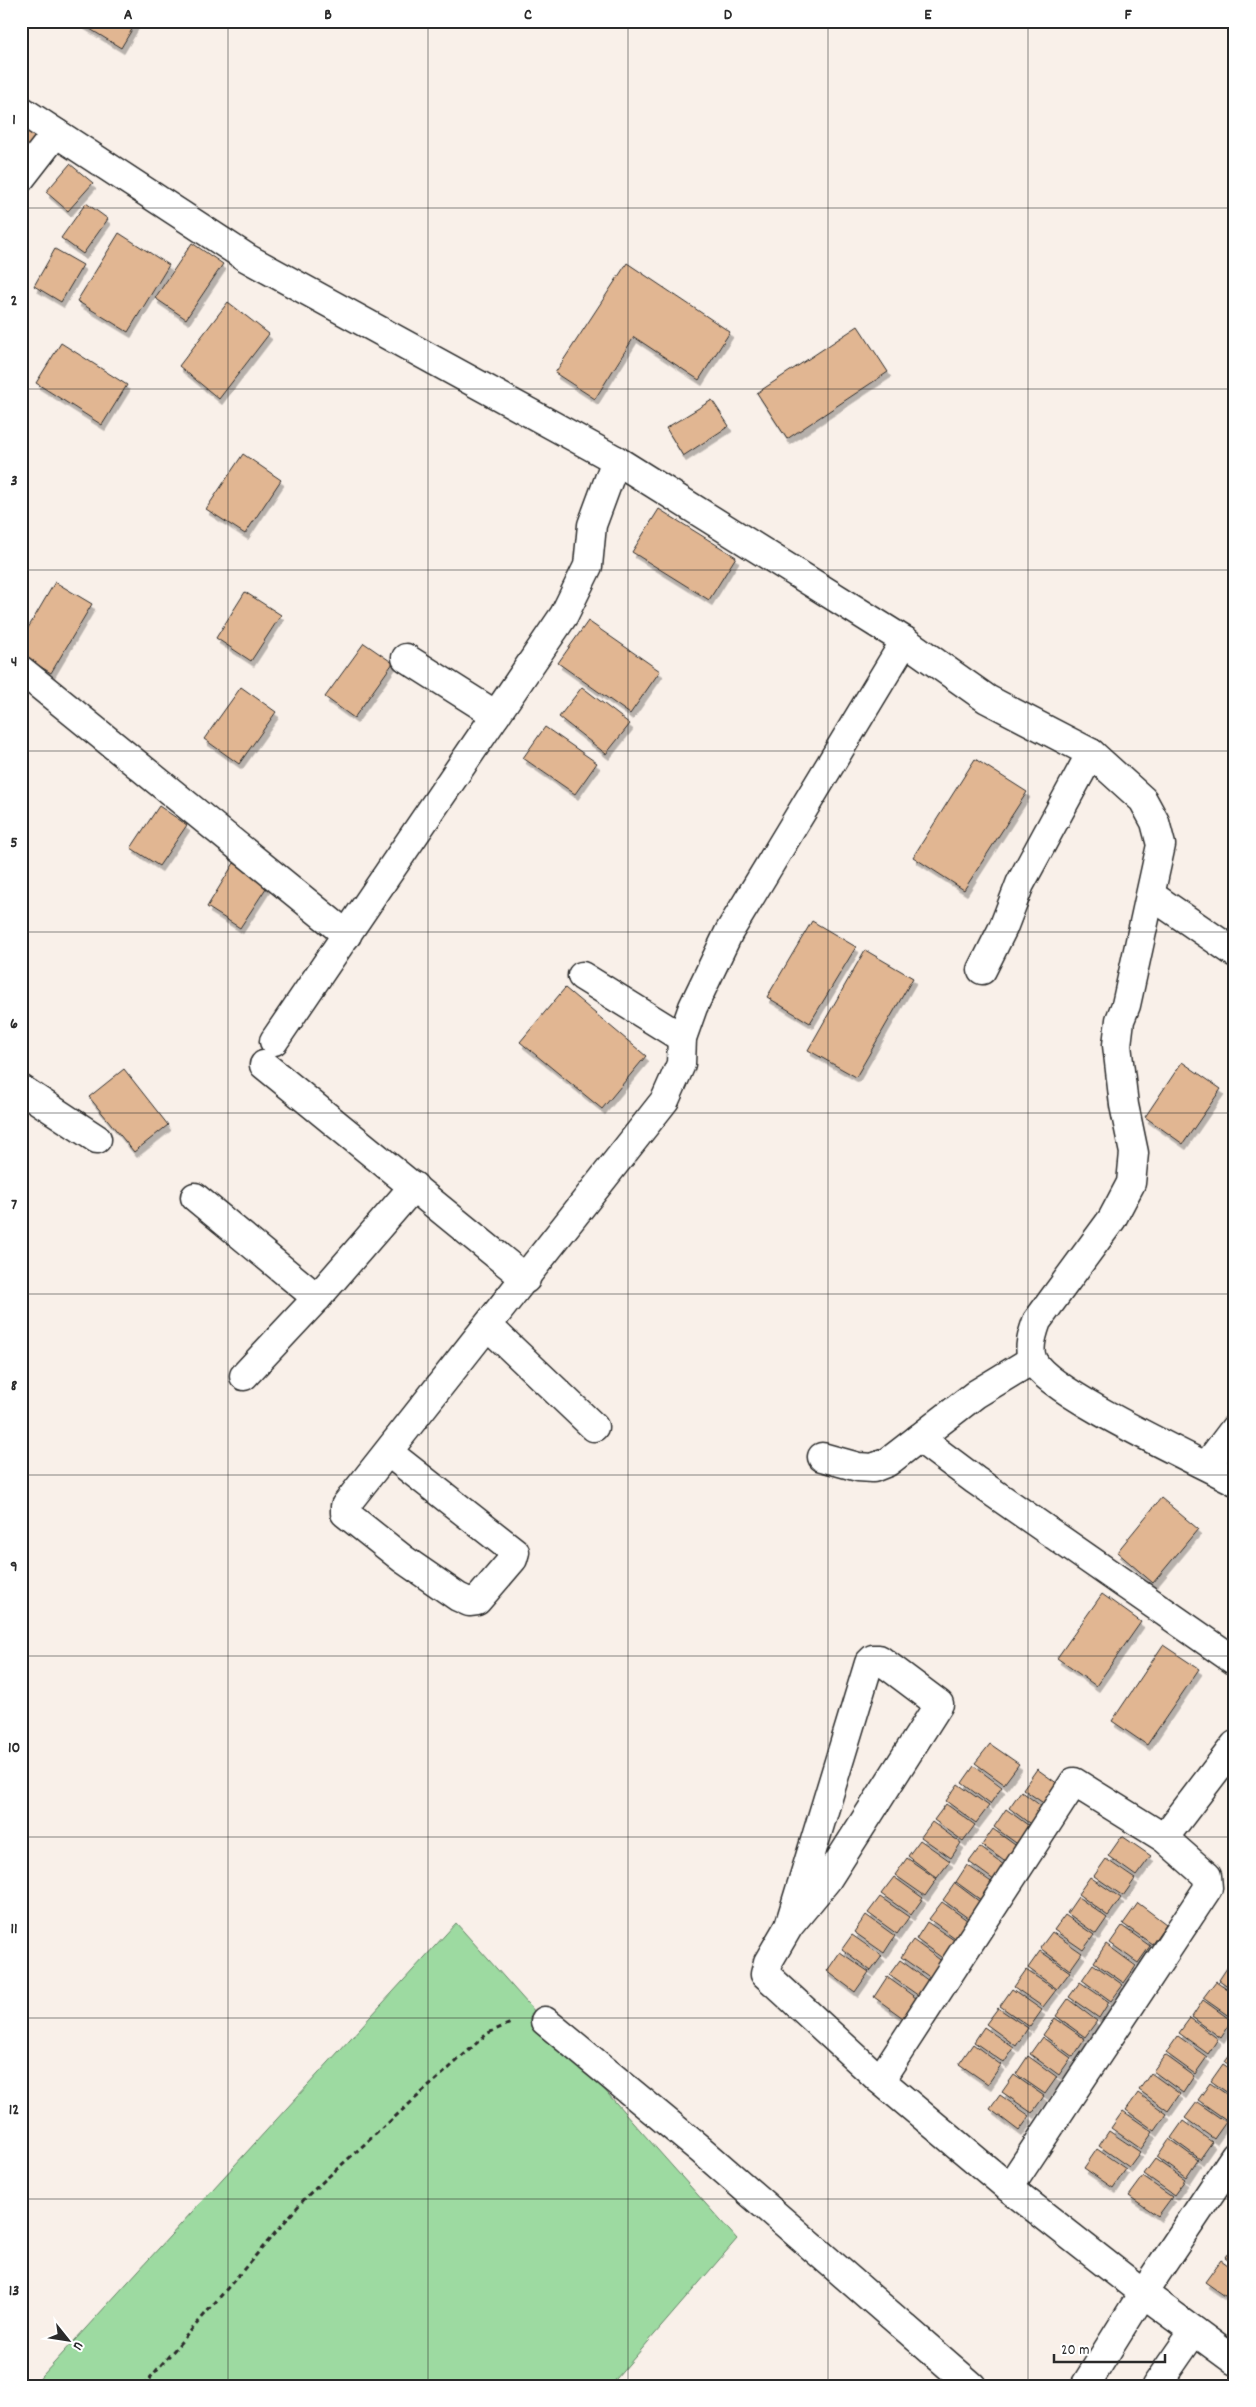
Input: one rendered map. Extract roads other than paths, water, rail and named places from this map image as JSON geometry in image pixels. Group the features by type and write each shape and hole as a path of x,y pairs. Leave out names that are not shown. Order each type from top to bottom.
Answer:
{"street":[{"path":"21,110 246,258 616,460 905,641 987,699 1092,753 1143,800 1155,822 1161,845 1151,895 1137,947 1126,1005 1120,1020 1117,1044 1124,1105 1134,1153 1131,1183 1112,1219 1037,1321 1031,1338 1032,1360 1042,1374 1084,1402 1235,1481"},
{"path":"21,178 56,132"},
{"path":"274,1040 564,615 588,566 592,525 616,460"},
{"path":"388,1452 515,1552 513,1559 477,1601 469,1602 458,1597 403,1559 345,1512 345,1506 488,1326 526,1279 665,1100 681,1064 682,1038 704,982 729,932 905,641"},
{"path":"406,658 496,715"},
{"path":"21,670 347,935"},
{"path":"982,970 1003,928 1020,884 1092,753"},
{"path":"1151,895 1235,953"},
{"path":"582,976 682,1038"},
{"path":"264,1065 526,1279"},
{"path":"21,1089 97,1139"},
{"path":"244,1376 318,1298 414,1186"},
{"path":"195,1197 318,1298"},
{"path":"488,1326 594,1427"},
{"path":"822,1457 858,1467 873,1468 888,1462 976,1394 1032,1360"},
{"path":"1206,1465 1235,1428"},
{"path":"919,1438 975,1480 1235,1661"},
{"path":"789,1926 869,1663 873,1659 879,1659 939,1704 827,1880 789,1926 768,1962 765,1974 880,2080 1009,2188 1143,2293 1235,2361"},
{"path":"1164,1838 1235,1745"},
{"path":"880,2080 1074,1782 1164,1838 1207,1876 1208,1888 1009,2188"},
{"path":"544,2021 601,2065 701,2150 972,2386"},
{"path":"1086,2386 1143,2293 1235,2156"},
{"path":"1156,2386 1194,2331"}]}
